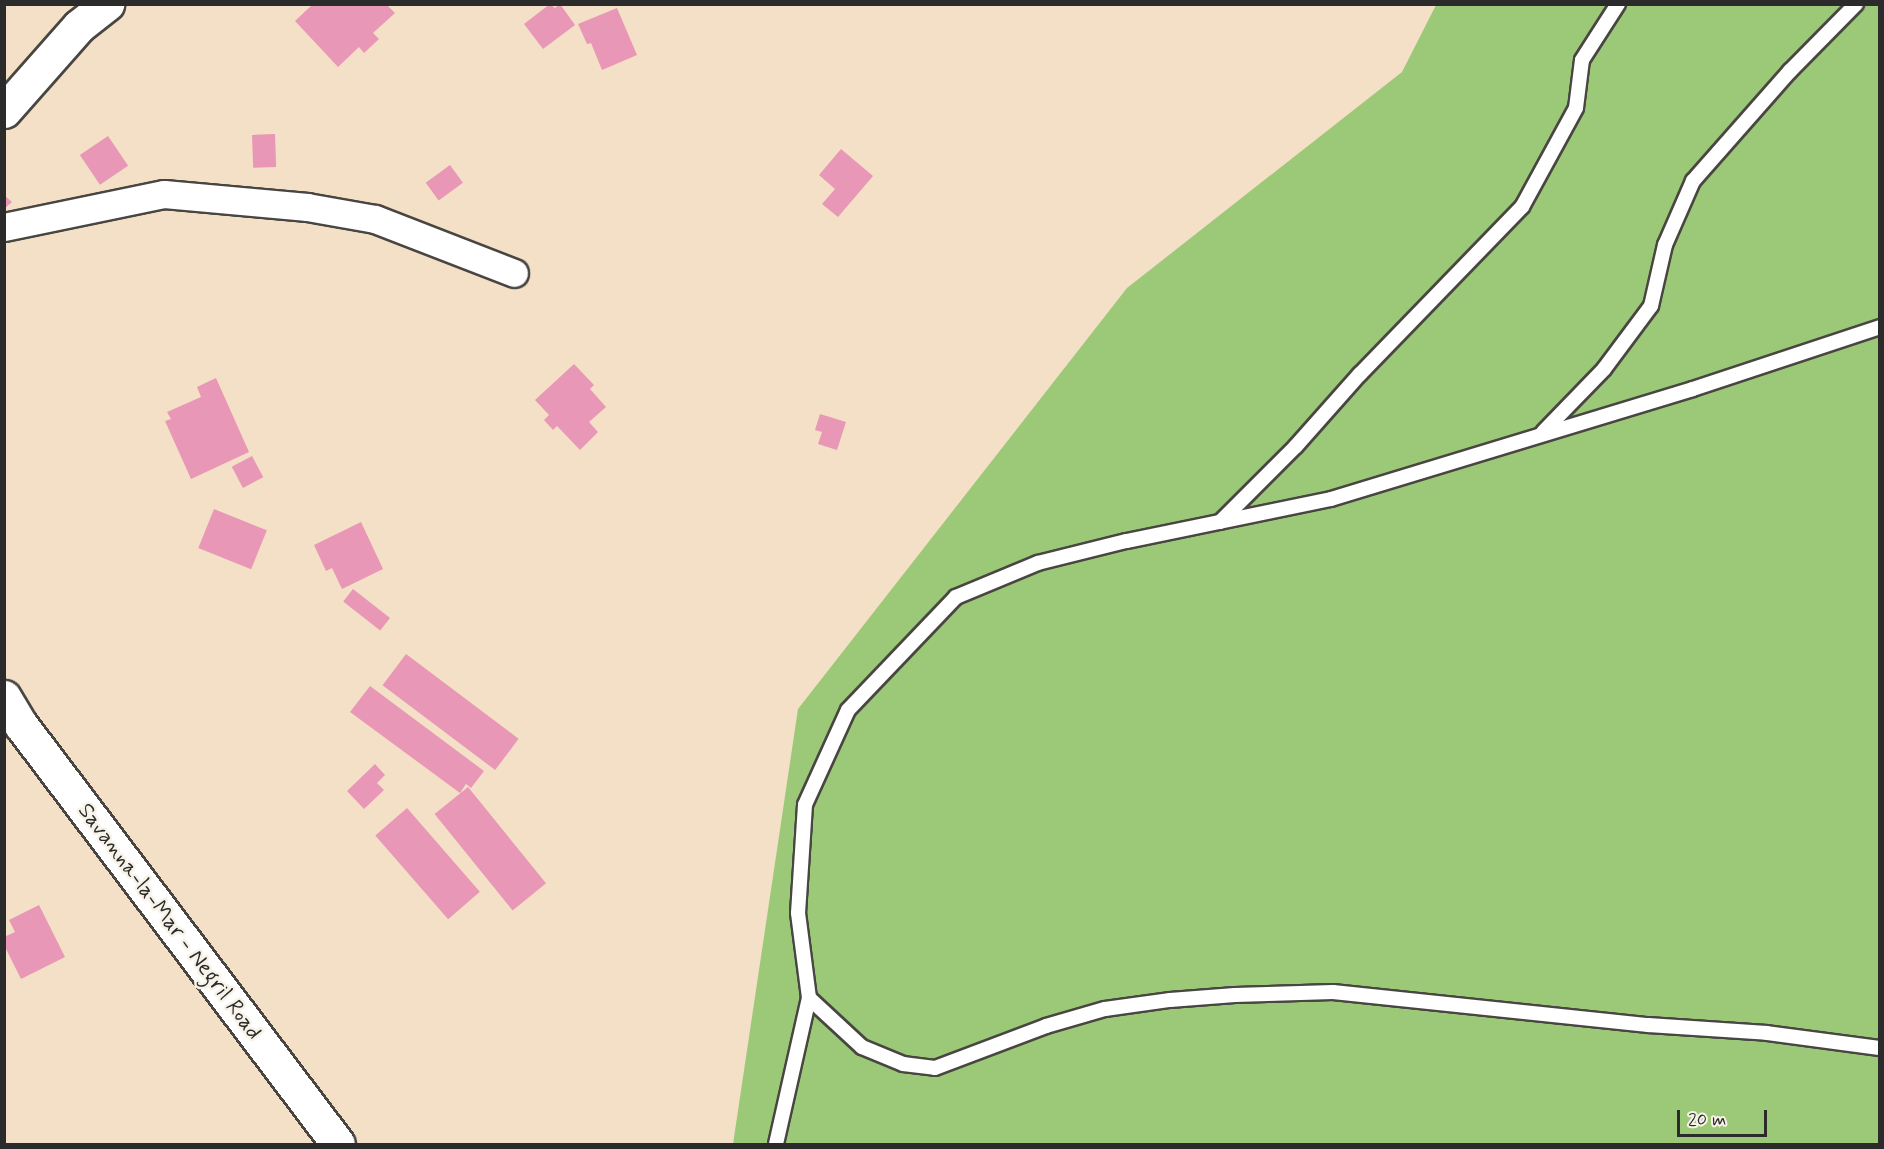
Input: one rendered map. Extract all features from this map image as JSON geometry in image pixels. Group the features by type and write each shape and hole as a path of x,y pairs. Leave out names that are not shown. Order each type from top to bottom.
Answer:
{"main road":[{"path":"4,111 79,26 107,4"},
{"name":"Savanna-la-Mar - Negril Road","path":"4,697 13,725 338,1144"}],"street":[{"path":"4,227 164,194 307,207 375,219 514,273"}],"lane":[{"path":"1220,522 1296,446 1360,374 1522,207 1576,108 1582,60 1618,4"},
{"path":"1542,434 1604,369 1651,306 1665,245 1693,181 1790,71 1856,4"},
{"path":"776,1144 809,998 798,913 805,805 848,710 956,597 1038,563 1331,499 1693,389 1880,327"},
{"path":"809,998 862,1047 903,1064 935,1068 1046,1026 1104,1009 1181,999 1333,992 1625,1023 1767,1033 1880,1048"}],"green space":[{"path":"1436,5 1879,5 1879,1144 733,1144 798,709 1127,288 1402,72"}],"building":[{"path":"313,4 386,4 395,13 373,33 379,39 364,53 359,47 338,67 295,21"},
{"path":"550,4 555,8 560,4 575,25 543,49 524,24"},
{"path":"617,8 637,55 602,70 591,43 587,44 578,24"},
{"path":"275,134 276,167 253,168 252,135"},
{"path":"108,136 128,166 100,185 80,155"},
{"path":"841,149 873,176 838,217 822,204 835,189 819,175"},
{"path":"450,165 463,183 439,200 426,183"},
{"path":"4,195 12,202 4,209"},
{"path":"574,364 594,385 590,389 606,407 589,422 598,432 580,450 557,426 553,430 544,420 549,415 535,400"},
{"path":"216,378 249,452 191,479 165,421 171,419 167,412 201,397 197,387"},
{"path":"820,414 846,422 837,450 818,444 822,432 815,430"},
{"path":"252,456 263,477 243,488 232,467"},
{"path":"214,509 267,530 251,569 198,548"},
{"path":"361,522 383,569 342,589 332,568 326,571 314,545"},
{"path":"353,589 390,618 380,631 343,602"},
{"path":"406,654 519,739 495,770 383,685"},
{"path":"370,686 484,771 471,788 466,784 460,793 350,712"},
{"path":"375,764 385,775 377,783 384,790 364,809 347,791"},
{"path":"468,787 546,883 513,910 435,814"},
{"path":"407,808 480,892 448,919 375,836"},
{"path":"39,905 65,957 21,979 4,945 4,937 15,932 9,920"}]}
